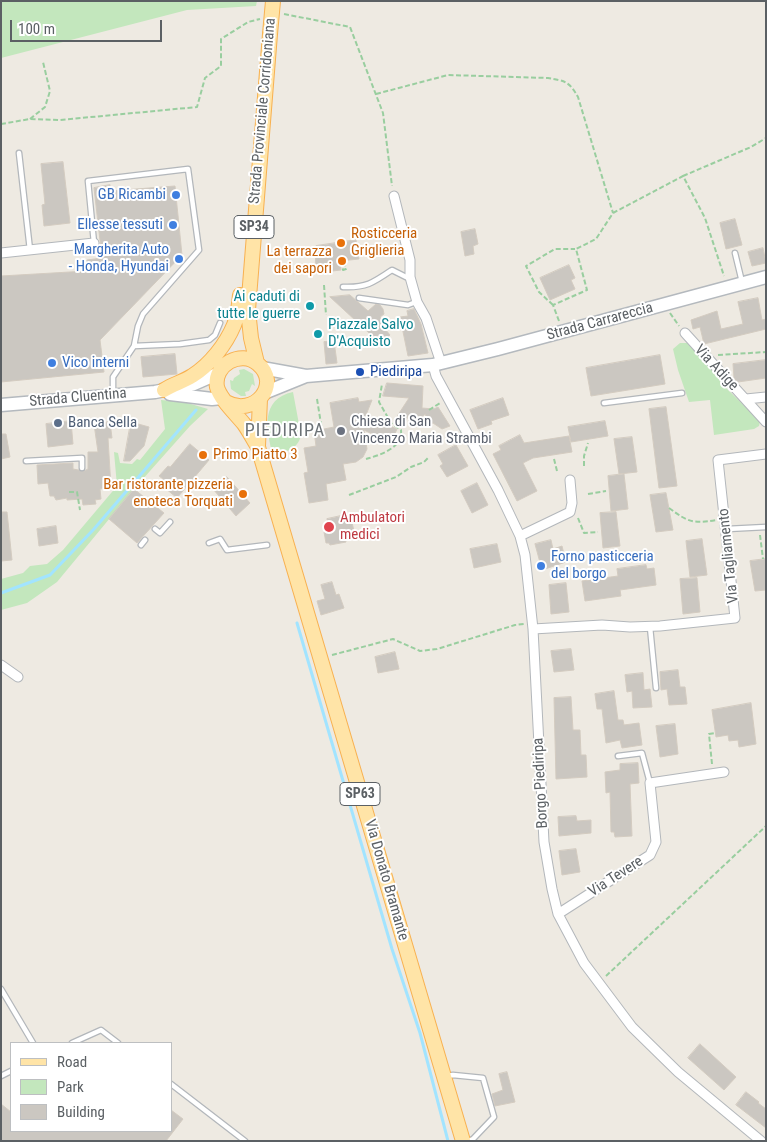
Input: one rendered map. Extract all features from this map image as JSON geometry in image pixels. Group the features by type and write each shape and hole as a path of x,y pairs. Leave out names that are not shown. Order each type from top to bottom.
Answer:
{"main road":[{"name":"Strada Provinciale Corridoniana","path":"260,366 248,310 272,1"},
{"name":"SP34","path":"160,391 190,378 202,370 229,336 235,325 238,312 244,242 260,143"},
{"name":"Strada Carrareccia","path":"437,364 498,350 561,331 766,277"},
{"name":"Strada Provinciale Corridoniana","path":"229,361 248,310"},
{"path":"306,376 262,396 247,407 233,406 224,400 217,386 219,373 223,366 229,361 243,358 260,366 306,376 437,364"},
{"path":"260,366 266,376 267,385 262,396"},
{"name":"Strada Cluentina","path":"1,405 160,391 194,384 219,373"},
{"name":"Strada Cluentina","path":"160,391 224,400"},
{"name":"Via Donato Bramante","path":"258,447 262,396"},
{"name":"Via Donato Bramante","path":"224,400 245,426 258,447 463,1141"}],"street":[{"name":"Borgo Piediripa","path":"394,196 410,260 410,277 417,302 426,318 437,364 436,376 498,490 520,536 527,562 533,626 544,842 558,914 584,963 632,1027 678,1072 761,1141"},
{"path":"1,253 94,244"},
{"name":"Via Adige","path":"685,334 766,422"},
{"path":"746,399 766,397"},
{"name":"Via Tagliamento","path":"533,626 602,625 650,627 735,618 718,460 766,454"},
{"path":"520,536 570,512 572,502 570,480"},
{"path":"1,665 18,677"},
{"path":"650,783 724,772"},
{"name":"Via Tevere","path":"558,914 650,855 656,842 650,783"}],"lane":[{"path":"19,153 30,250"},
{"path":"94,244 88,181 188,169 199,250 143,314 138,326 134,346 113,377 114,394"},
{"path":"735,252 743,284"},
{"path":"343,287 371,284 392,270 410,277"},
{"path":"359,298 408,306 417,302"},
{"path":"134,346 180,344 209,340 215,335 220,323"},
{"path":"604,403 682,392"},
{"path":"26,461 82,458 82,468"},
{"path":"155,529 160,533 170,522"},
{"path":"727,530 766,527"},
{"path":"209,543 220,539 227,550 267,545"},
{"path":"141,545 145,540"},
{"path":"650,627 656,688"},
{"path":"618,756 642,753 650,783"},
{"path":"1,990 32,1042"},
{"path":"74,1042 101,1030 117,1042"},
{"path":"444,1077 453,1075 483,1078 494,1117 473,1140 469,1141"},
{"path":"172,1085 245,1141"}],"path":[{"path":"283,14 350,27 383,113 394,196"},
{"path":"1,124 30,119 60,120 197,107 205,78 221,66 222,39 248,22 265,18"},
{"path":"30,119 45,107 50,91 43,62"},
{"path":"376,94 448,75 564,80 572,86 578,97 613,213"},
{"path":"561,331 553,305 539,292 526,266 555,249 576,249 596,239 613,213 683,176 751,147 766,138"},
{"path":"683,176 705,218 728,288"},
{"path":"553,305 587,290 576,249"},
{"path":"342,261 343,270 346,269 345,265"},
{"path":"324,285 326,315"},
{"name":"Via Adige","path":"669,312 685,334"},
{"path":"708,359 726,353 766,352"},
{"path":"366,459 385,453 396,444 402,433 401,430 391,423 379,402 382,384"},
{"path":"317,399 322,430"},
{"path":"429,410 437,405"},
{"path":"584,466 584,456 588,443"},
{"path":"349,495 396,477 430,457"},
{"path":"554,458 557,470"},
{"path":"69,492 77,492 80,510"},
{"path":"588,494 606,492"},
{"path":"669,508 684,519 698,523 725,518"},
{"path":"570,512 579,519 584,533 598,532"},
{"path":"759,527 763,559"},
{"path":"320,658 393,640 420,651 437,649 516,625 533,626"},
{"path":"714,773 709,734 715,733"},
{"path":"599,983 766,826"}],"green space":[{"path":"1,1 257,1 256,6 187,10 1,58"},
{"path":"680,343 687,343 705,360 724,386 760,421 759,426 754,429 714,435 710,400 689,402 673,349"},
{"path":"244,369 253,374 255,386 252,384 249,391 245,392 246,396 241,396 231,389 230,380 233,381 240,374 239,370"},
{"path":"293,392 301,435 297,444 290,450 273,455 268,426 270,408 282,396"},
{"path":"161,400 184,402 208,409 190,426 134,489 57,582 27,603 1,610 1,579 23,573 30,566 47,564 63,550 117,486 114,452 118,453 120,463 132,464 137,459 140,460 165,429"}],"building":[{"path":"63,162 70,223 44,226 42,205 45,204 41,164"},
{"path":"110,185 110,191 175,186 182,255 100,340 104,372 1,382 1,276 87,271 87,260 102,258 94,188"},
{"path":"735,219 742,245 726,249 720,223"},
{"path":"475,229 478,244 473,246 474,254 465,256 461,232"},
{"path":"356,240 359,259 340,261 341,270 315,273 316,246"},
{"path":"763,248 766,263 752,266 748,252"},
{"path":"569,265 575,278 571,280 575,289 550,300 540,278"},
{"path":"350,295 368,311 376,304 380,305 383,309 384,314 380,317 390,335 381,344 330,297"},
{"path":"758,298 762,320 766,319 766,329 704,344 700,327 693,329 691,320 717,311 721,329 743,324 738,302"},
{"path":"414,309 421,324 428,353 408,356 400,317 408,316 407,311"},
{"path":"334,341 337,363 326,364 324,342"},
{"path":"175,354 177,374 143,377 141,357"},
{"path":"660,355 665,384 591,396 586,368"},
{"path":"766,360 766,378 738,382 734,378 733,364"},
{"path":"387,383 423,386 422,408 434,409 438,407 450,426 442,429 433,423 430,424 425,414 419,421 409,415 403,426 394,421 409,398 383,396"},
{"path":"358,398 359,402 372,400 366,415 397,429 391,443 364,430 367,449 363,457 356,462 343,464 346,480 326,484 328,500 309,503 304,473 308,472 304,448 316,446 314,431 334,427 330,403"},
{"path":"503,398 509,415 491,421 492,424 478,429 470,410"},
{"path":"666,407 677,486 659,488 649,409"},
{"path":"71,421 73,444 48,447 46,424"},
{"path":"605,421 608,436 571,442 568,427"},
{"path":"110,422 112,438 108,438 111,488 100,489 101,499 95,500 96,504 83,505 82,499 67,500 67,498 56,500 54,496 50,496 48,483 38,484 37,465 73,463 73,469 84,471 88,469 88,452 98,452 94,424"},
{"path":"131,422 149,427 144,446 130,461 124,461"},
{"path":"1,434 6,434 10,457 1,459"},
{"path":"520,435 524,443 569,436 572,452 533,458 523,463 537,491 517,501 493,454 501,450 499,446"},
{"path":"632,437 637,472 619,474 614,439"},
{"path":"190,444 209,460 177,498 159,483 163,479 159,476 168,466 170,467"},
{"path":"456,445 468,466 447,477 440,466 443,464 438,455"},
{"path":"624,474 628,509 611,511 608,476"},
{"path":"227,477 250,503 236,516 213,489"},
{"path":"477,483 488,505 472,513 461,491"},
{"path":"134,489 164,513 137,543 109,519"},
{"path":"666,493 673,530 656,532 650,495"},
{"path":"1,512 7,512 12,560 1,561"},
{"path":"616,512 620,546 603,548 600,513"},
{"path":"350,514 354,531 344,533 346,542 330,545 326,543 324,532 329,527 327,519"},
{"path":"56,526 58,543 39,546 37,529"},
{"path":"702,539 707,575 690,577 686,541"},
{"path":"551,540 553,549 562,546 566,562 542,570 535,544"},
{"path":"497,544 501,562 474,568 470,549"},
{"path":"766,559 766,590 755,591 750,561"},
{"path":"646,565 647,569 654,568 656,585 620,590 621,596 585,601 582,581 618,576 617,569"},
{"path":"697,578 700,612 683,614 680,579"},
{"path":"332,582 336,595 339,594 344,608 321,615 317,601 325,599 321,585"},
{"path":"566,583 569,612 551,614 549,585"},
{"path":"571,649 574,670 554,672 551,651"},
{"path":"395,652 399,669 378,673 375,657"},
{"path":"678,670 680,687 685,687 687,704 669,705 667,689 661,690 660,672"},
{"path":"643,673 644,690 650,689 652,707 633,708 632,691 627,692 625,675"},
{"path":"614,691 618,720 623,720 624,725 639,723 642,745 622,748 620,740 606,743 602,709 597,709 595,694"},
{"path":"571,697 573,730 580,730 581,755 586,755 587,777 556,779 554,698"},
{"path":"751,703 756,744 739,747 738,740 729,741 728,735 716,737 712,710"},
{"path":"675,724 678,754 660,757 656,726"},
{"path":"638,763 639,783 630,784 632,836 615,837 614,832 611,832 610,792 606,793 605,772 620,770 620,764"},
{"path":"576,816 577,821 591,820 591,833 559,836 558,817"},
{"path":"576,849 580,872 562,875 559,851"},
{"path":"700,1044 736,1077 724,1090 688,1058"},
{"path":"507,1072 515,1102 495,1106 492,1094 503,1090 499,1074"},
{"path":"746,1092 766,1109 766,1128 736,1105"},
{"path":"1,1104 10,1111 10,1132 172,1132 172,1111 183,1119 166,1141 1,1141"}],"waterway":[{"path":"1,593 50,575 94,529 196,410"},
{"path":"297,623 392,949 420,1033 448,1141"}],"place":[{"name":"GB Ricambi","path":"176,195"},
{"name":"Ellesse tessuti","path":"173,225"},
{"name":"Rosticceria Griglieria","path":"341,243"},
{"name":"Margherita Auto - Honda, Hyundai","path":"179,259"},
{"name":"La terrazza dei sapori","path":"342,261"},
{"name":"Ai caduti di tutte le guerre","path":"310,306"},
{"name":"Piazzale Salvo D'Acquisto","path":"318,334"},
{"name":"Vico interni","path":"52,363"},
{"name":"Piediripa","path":"360,372"},
{"name":"Banca Sella","path":"58,423"},
{"name":"Chiesa di San Vincenzo Maria Strambi","path":"341,431"},
{"name":"Primo Piatto 3","path":"203,455"},
{"name":"Bar ristorante pizzeria enoteca Torquati","path":"243,494"},
{"name":"Ambulatori medici","path":"329,527"},
{"name":"Forno pasticceria del borgo","path":"541,566"}],"district":[{"name":"PIEDIRIPA","path":"285,431"}]}
